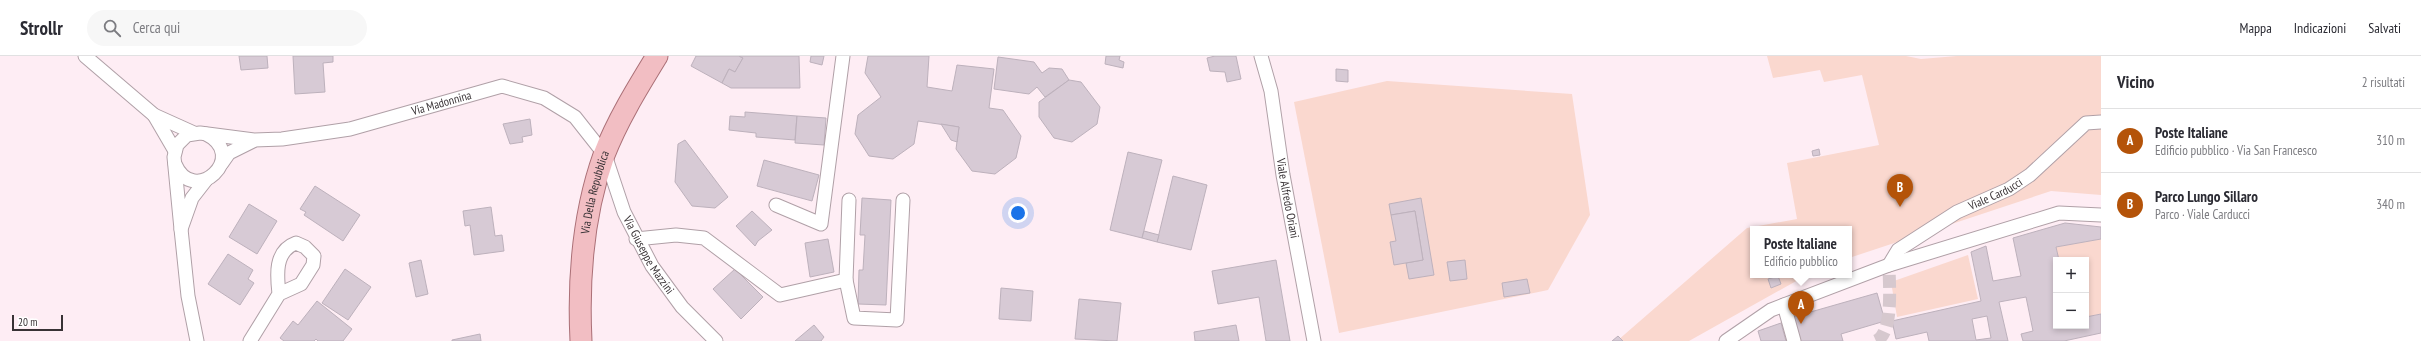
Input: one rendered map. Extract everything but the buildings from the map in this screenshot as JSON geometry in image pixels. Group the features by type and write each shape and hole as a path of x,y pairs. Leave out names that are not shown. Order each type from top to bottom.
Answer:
{"main road":[{"name":"Via Della Repubblica","path":"581,341 579,299 582,256 604,155 637,90 657,56"}],"street":[{"path":"85,56 154,115 212,137 221,149 222,163"},
{"path":"776,205 821,224 843,56"},
{"name":"Viale Alfredo Oriani","path":"1261,56 1271,91 1283,175 1314,341"},
{"name":"Via Madonnina","path":"200,133 254,140 282,139 350,128 502,86 544,98 575,117 604,155"},
{"path":"154,115 174,157 178,170 186,178 198,181 206,180"},
{"name":"Viale Carducci","path":"1889,265 1898,250 1957,212 2009,189 2030,175 2086,123 2101,122"},
{"path":"197,341 188,296 174,157 182,139 200,133"},
{"path":"181,229 192,198 206,180 218,171 229,153 254,140"},
{"name":"Via Giuseppe Mazzini","path":"604,155 624,212 636,239 652,266 682,307 716,341"},
{"path":"849,200 846,280 854,318 897,320 903,200"},
{"path":"1726,341 1771,310 1889,265 2059,212 2101,215"},
{"path":"636,239 676,235 704,238 780,295 846,280"},
{"path":"250,341 279,294"},
{"path":"1784,305 1794,341"}],"shaded area":[{"path":"1767,56 1906,56 1921,59 1957,56 2101,56 2101,195 2051,191 1852,257 1852,226 1758,226 1797,219 1787,163 1879,145 1862,75 1824,82 1820,70 1773,78"},
{"path":"1387,81 1572,94 1590,215 1548,290 1339,333 1294,102"},
{"path":"1750,227 1750,278 1802,278 1689,341 1617,341 1747,228"},
{"path":"2101,239 2101,314 2089,316 2089,257 2058,257 2056,247"},
{"path":"1968,255 1978,299 1897,317 1891,282"}],"tunnel":[{"path":"1876,341 1882,336 1886,328 1888,318 1890,295 1889,265"}],"place":[{"name":"Parco Lungo Sillaro","path":"1900,207"},
{"name":"Poste Italiane","path":"1801,324"}]}
